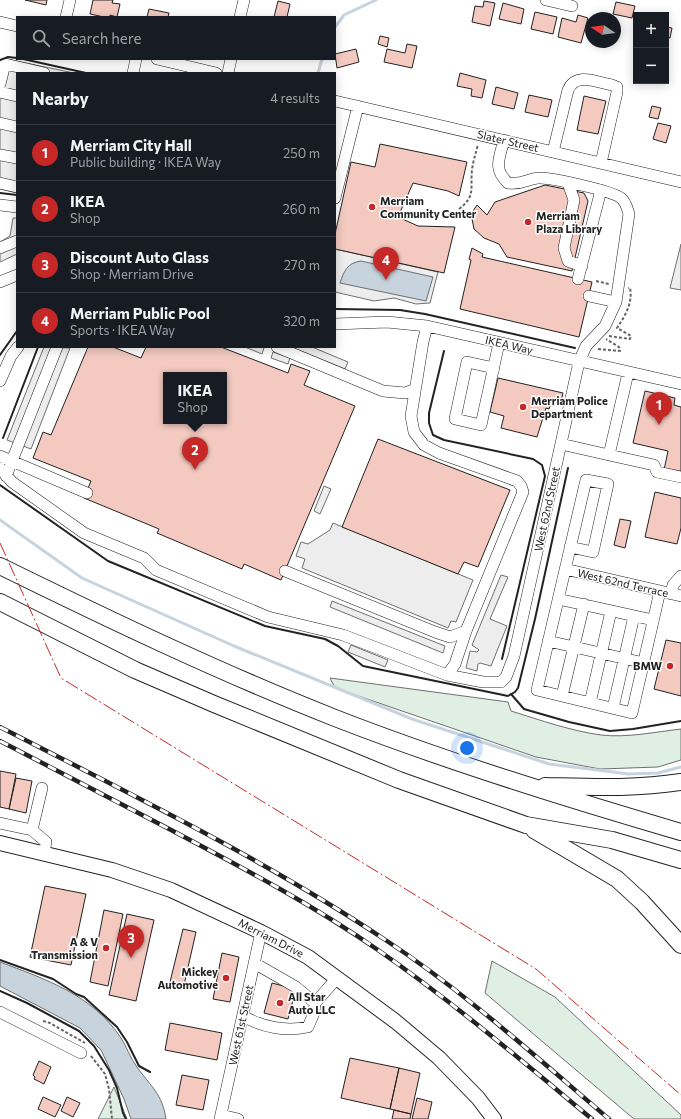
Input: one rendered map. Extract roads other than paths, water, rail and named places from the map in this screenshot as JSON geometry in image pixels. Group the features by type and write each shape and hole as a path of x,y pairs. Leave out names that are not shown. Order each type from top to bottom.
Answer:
{"highway":[{"path":"0,566 122,626 270,692 400,743 527,786 681,832"},
{"path":"0,602 135,670 399,780 526,825 612,840 681,860"},
{"path":"0,613 26,616"},
{"path":"527,786 623,788 657,786 681,782"},
{"path":"526,825 617,880 642,902 681,944"}],"main road":[{"name":"Merriam Drive","path":"2,843 44,852 112,870 170,890 261,932 308,957 395,1021 439,1058 478,1098 494,1119"}],"street":[{"path":"66,16 70,0"},
{"path":"240,16 244,0"},
{"path":"546,0 572,6"},
{"path":"0,22 16,26"},
{"path":"133,72 136,60"},
{"path":"161,60 212,72"},
{"path":"228,72 231,60"},
{"path":"0,84 5,64 40,72"},
{"path":"552,152 568,90 573,81 579,79 612,85 617,87 617,92 601,163"},
{"path":"0,92 16,96"},
{"name":"Slater Street","path":"336,101 681,182"},
{"path":"336,194 358,106"},
{"path":"0,123 16,127"},
{"name":"West 62nd Street","path":"447,676 483,682 501,682 506,677 514,656 579,362 586,346 605,326 616,302 629,214 627,204 620,197 600,190 538,178 526,183 508,183 500,175 498,164 504,140"},
{"path":"0,155 16,158"},
{"path":"0,183 16,187"},
{"path":"568,183 574,200 564,248 568,261 582,266"},
{"path":"578,279 600,190"},
{"path":"0,205 16,207"},
{"path":"0,248 16,241"},
{"path":"0,282 16,275"},
{"path":"589,296 616,302"},
{"name":"IKEA Way","path":"336,324 387,322 427,326 579,362 681,384"},
{"path":"57,348 12,461 3,472 84,532 144,558 156,570 268,616 343,634 447,676 455,664 466,631 522,492 521,486 517,481 439,453 424,445 414,432 411,423 415,389 427,326"},
{"path":"494,368 467,362 455,419 481,424 494,368 499,343"},
{"path":"0,381 11,356 17,348"},
{"path":"279,348 383,391 405,393 415,389"},
{"path":"609,455 628,373"},
{"path":"561,444 654,465 657,472 681,477"},
{"path":"0,456 87,493"},
{"path":"570,547 593,552 608,484 586,480 570,547 548,641 537,690 632,713 660,591"},
{"name":"West 62nd Terrace","path":"565,569 676,595"},
{"path":"285,571 434,632 450,637 466,631"},
{"path":"676,595 673,585 681,576"},
{"path":"558,599 654,620"},
{"path":"562,696 584,604"},
{"path":"590,703 611,610"},
{"path":"613,708 634,616"},
{"path":"548,641 644,663"},
{"path":"32,830 42,788"},
{"path":"2,843 4,824 32,830 46,842 44,852"},
{"name":"West 61st Street","path":"220,1117 261,932"},
{"path":"254,962 296,987 315,1003"},
{"path":"243,1016 256,1024 294,1030 308,1027 314,1013 315,1003 337,978"},
{"path":"0,1012 81,1053"},
{"path":"220,1117 238,1119"}],"waterway":[{"path":"336,26 344,15 376,0"},
{"path":"318,72 322,60"},
{"path":"0,520 82,578 234,646 412,719 549,764 629,774 658,773 681,767"}],"railway":[{"path":"0,727 195,828 338,909 414,959 472,1003 609,1119"},
{"path":"0,741 251,873 303,902 353,933 406,970 460,1011 592,1119"}],"place":[{"name":"Merriam Community Center","path":"372,207"},
{"name":"Merriam Plaza Library","path":"528,222"},
{"name":"Merriam Public Pool","path":"386,280"},
{"name":"Merriam Police Department","path":"523,407"},
{"name":"Merriam City Hall","path":"659,425"},
{"name":"IKEA","path":"195,470"},
{"name":"BMW","path":"670,666"},
{"name":"A & V Transmission","path":"106,948"},
{"name":"Discount Auto Glass","path":"131,958"},
{"name":"Mickey Automotive","path":"226,978"},
{"name":"All Star Auto LLC","path":"280,1003"}]}
